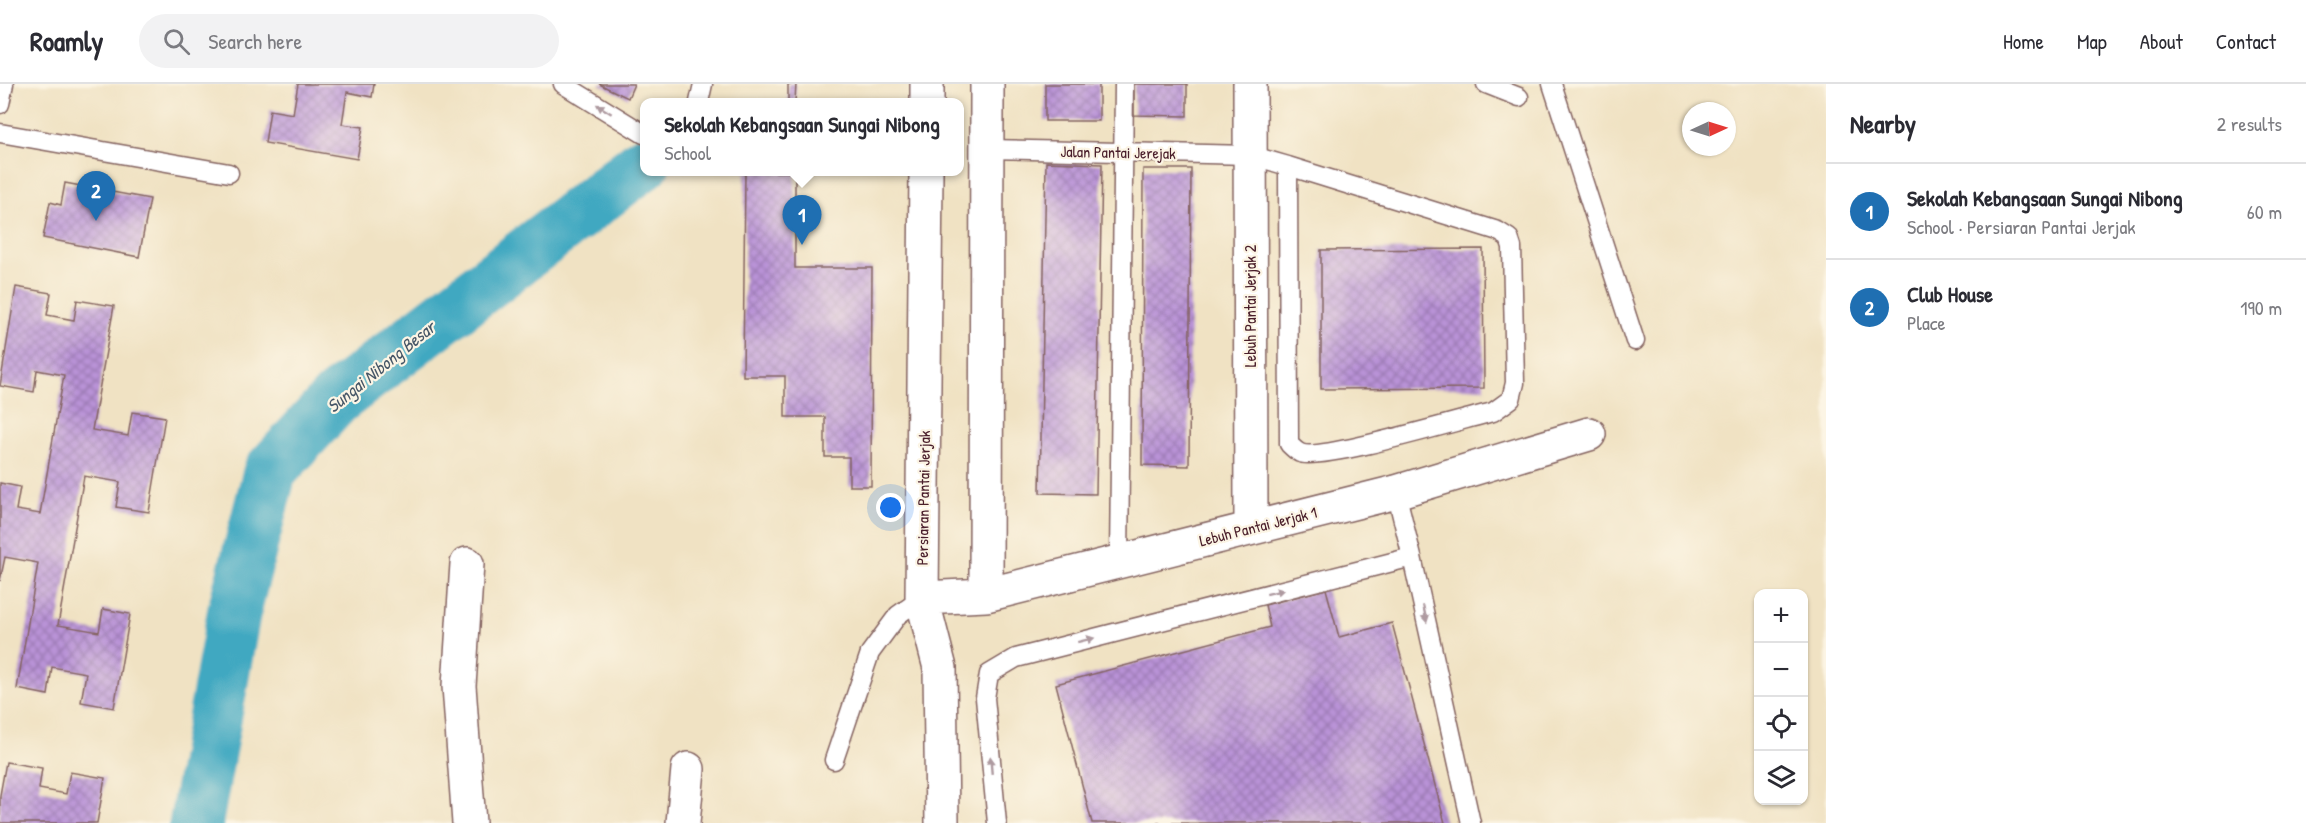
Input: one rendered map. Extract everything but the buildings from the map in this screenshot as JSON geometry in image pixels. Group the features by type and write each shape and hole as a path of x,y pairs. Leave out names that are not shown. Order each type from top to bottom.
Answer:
{"street":[{"path":"986,595 987,84"},
{"name":"Lebuh Pantai Jerjak 2","path":"1250,84 1251,528"},
{"name":"Persiaran Pantai Jerjak","path":"926,176 922,598 940,668 942,823"},
{"name":"Lebuh Pantai Jerjak 1","path":"922,598 986,595 1396,492 1589,434"},
{"path":"467,564 459,686 469,823"},
{"path":"683,823 688,769"}],"lane":[{"path":"0,104 4,84"},
{"path":"563,84 640,131"},
{"path":"1119,561 1124,84"},
{"path":"1486,84 1519,97"},
{"path":"1552,84 1635,341"},
{"path":"0,133 229,173"},
{"name":"Jalan Pantai Jerejak","path":"987,149 1250,155 1288,166 1498,231 1509,238 1512,247 1515,383 1511,399 1493,412 1349,449 1318,454 1300,453 1289,444 1288,166"},
{"path":"1396,492 1471,823"},
{"path":"997,823 985,698 989,674 1016,658 1412,557"},
{"path":"834,760 870,653 898,615 922,598"}],"waterway":[{"name":"Sungai Nibong Besar","path":"196,823 234,612 270,471 336,399 640,166"}],"place":[{"name":"Club House","path":"96,221"},
{"name":"Sekolah Kebangsaan Sungai Nibong","path":"802,245"}]}
